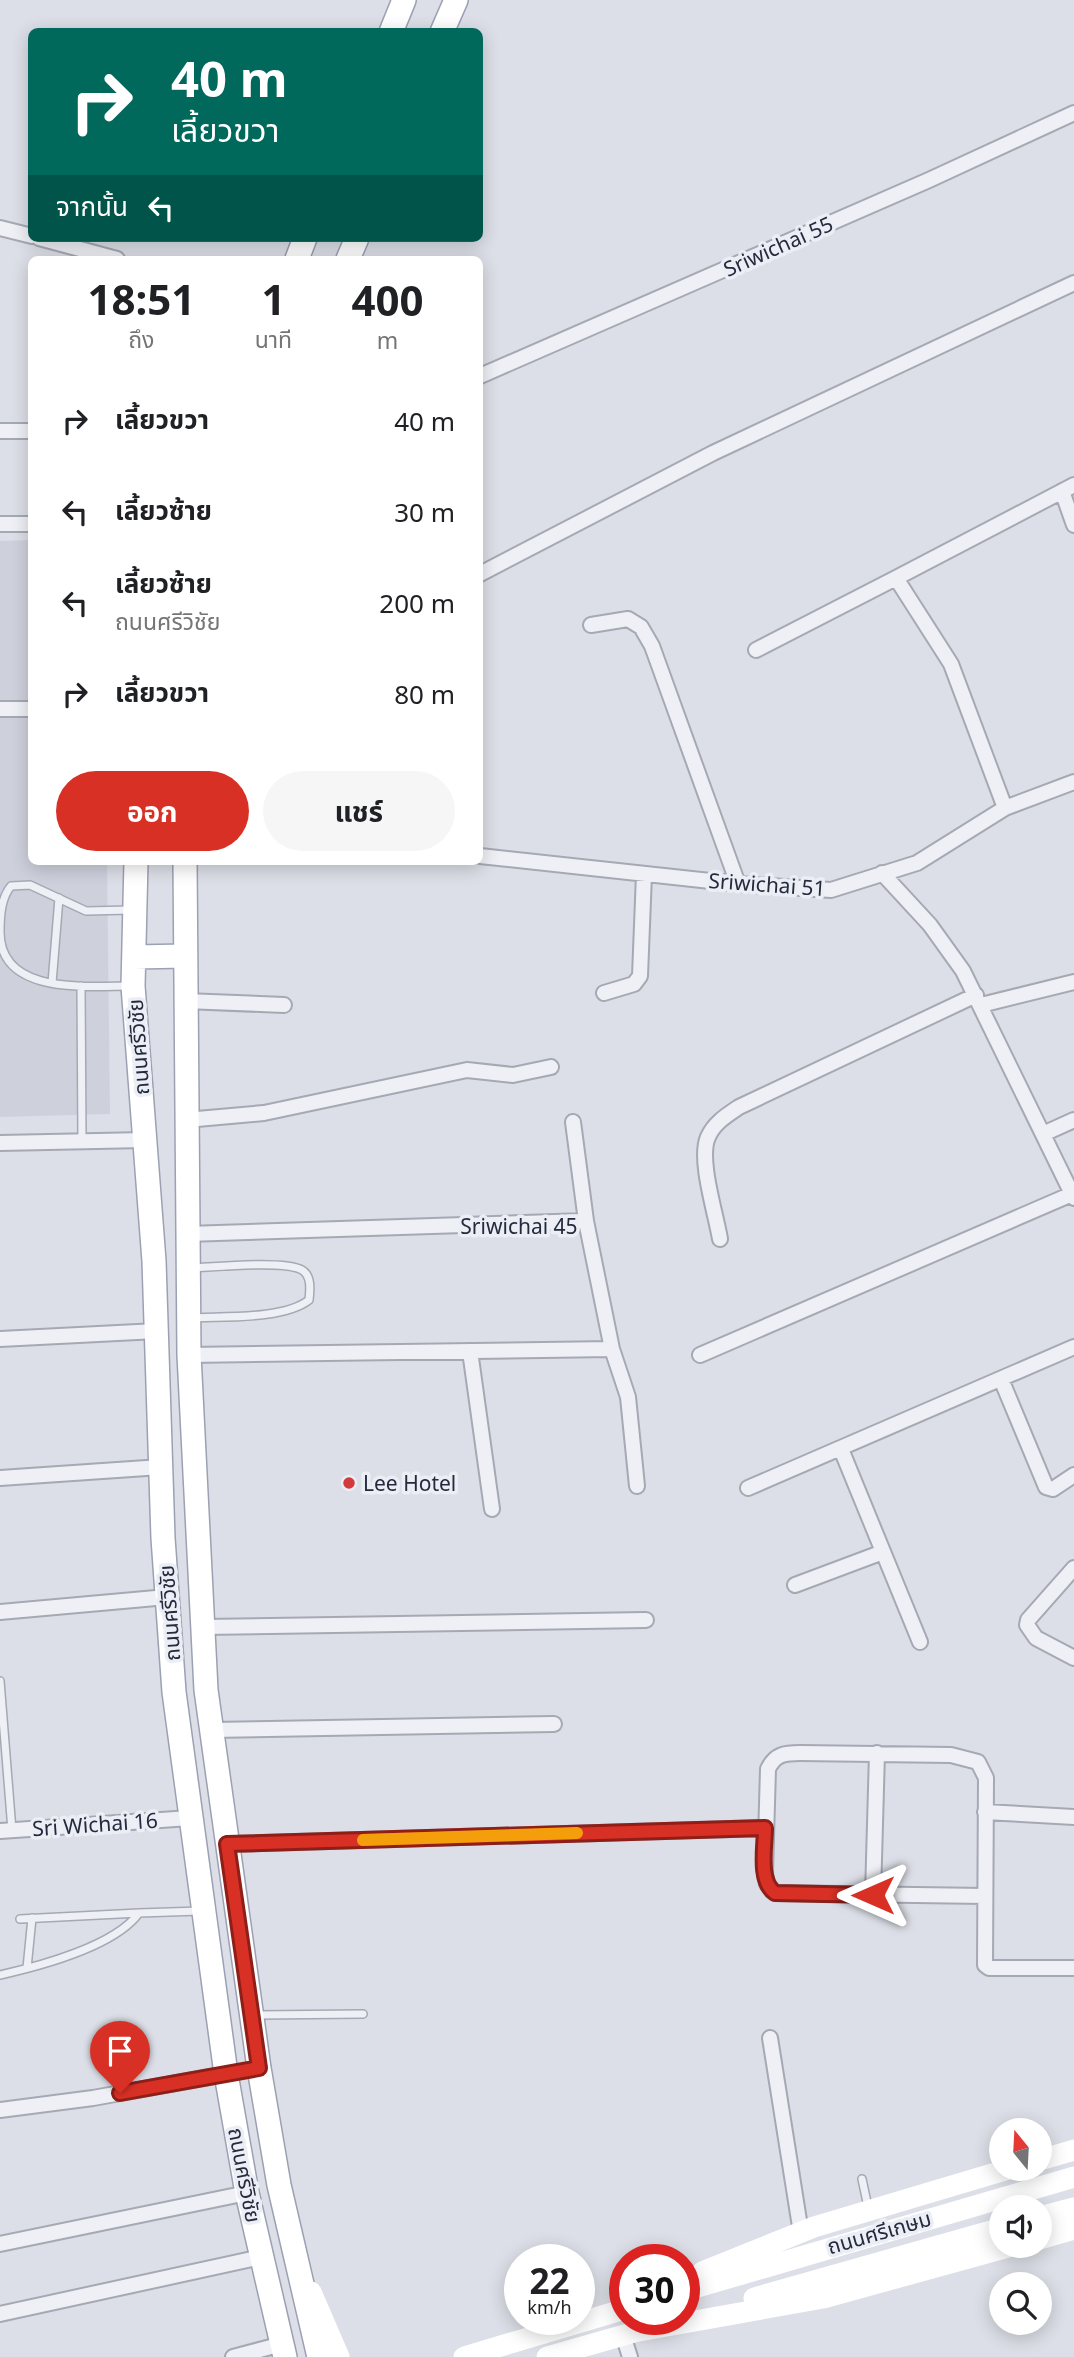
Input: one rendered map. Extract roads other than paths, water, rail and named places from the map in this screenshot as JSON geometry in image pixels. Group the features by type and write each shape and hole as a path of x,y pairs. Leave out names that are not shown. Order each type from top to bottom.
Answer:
{"main road":[{"path":"393,28 404,0"},
{"path":"444,28 456,0"},
{"name":"ถนนศรีวิชัย","path":"136,865 133,986 157,1331 167,1597 174,1692 226,2074 247,2193 283,2351"},
{"name":"ถนนศรีวิชัย","path":"185,865 189,1355 211,1730 251,2015 279,2185 319,2357"},
{"path":"134,957 185,956"},
{"path":"226,2074 259,2068"},
{"path":"1052,2156 1074,2150"},
{"path":"700,2273 801,2232 989,2175"},
{"name":"ถนนศรีเกษม","path":"700,2286 1074,2177"},
{"path":"1052,2214 1074,2208"},
{"path":"1052,2235 1074,2229"},
{"name":"ถนนศรีเกษม","path":"700,2313 989,2231"},
{"path":"295,2251 339,2357"},
{"path":"700,2320 824,2298 989,2252"},
{"path":"455,2357 474,2354 609,2312"},
{"name":"ถนนศรีเกษม","path":"547,2357 624,2335"}],"street":[{"name":"Sriwichai 55","path":"483,375 916,186 1074,113"},
{"path":"0,228 28,235"},
{"path":"55,242 106,256"},
{"path":"483,572 738,440 1074,283"},
{"path":"0,431 28,431"},
{"path":"756,650 1068,488 1074,525"},
{"path":"0,524 28,524"},
{"path":"896,579 951,664 1005,808"},
{"path":"591,625 628,619 641,628 652,646 738,884"},
{"path":"0,709 28,709"},
{"name":"Sriwichai 51","path":"483,856 738,884 831,890 917,863 1005,808 1074,782"},
{"path":"701,1355 1073,1196 979,1000 948,948 882,873"},
{"path":"604,993 634,984 640,976 644,874"},
{"path":"720,1239 704,1155 707,1138 717,1122 739,1107 979,1000 1074,982"},
{"path":"185,1001 284,1005"},
{"path":"186,1120 264,1113 467,1070 513,1075 551,1067"},
{"path":"1043,1134 1074,1120"},
{"path":"573,1122 586,1221"},
{"path":"0,1143 145,1140"},
{"name":"Sriwichai 45","path":"187,1234 586,1221 612,1349 628,1397 637,1486"},
{"path":"0,1339 157,1331"},
{"path":"748,1488 1074,1347"},
{"path":"189,1355 612,1349"},
{"path":"470,1351 492,1509"},
{"path":"1001,1379 1046,1487 1053,1489 1074,1475"},
{"path":"841,1449 920,1642"},
{"path":"0,1478 161,1467"},
{"path":"795,1585 883,1552"},
{"path":"1074,1568 1028,1620 1027,1626 1036,1638 1074,1658"},
{"path":"0,1612 167,1597"},
{"path":"203,1627 646,1620"},
{"path":"211,1730 554,1724"},
{"path":"985,1896 775,1893 767,1884 765,1873 768,1769 777,1757 790,1753 951,1755 978,1762 986,1778 985,1965 989,1968 1074,1968"},
{"path":"873,1895 877,1753"},
{"path":"985,1812 1074,1817"},
{"name":"Sri Wichai 16","path":"6,1830 190,1818"},
{"path":"227,1844 765,1828"},
{"path":"769,2038 801,2232"},
{"path":"0,2110 93,2098 226,2074"},
{"path":"0,2244 247,2193"},
{"path":"0,2314 261,2257"},
{"path":"630,2357 631,2335"},
{"path":"233,2357 283,2351"}],"lane":[{"path":"133,986 52,983 22,974 8,963 0,950 0,927 4,894 11,886 30,885 86,911 135,910"},
{"path":"52,983 59,898"},
{"path":"81,986 82,1141"},
{"path":"188,1268 286,1266 301,1270 307,1276 311,1288 309,1300 300,1307 278,1312 189,1318"},
{"path":"0,1681 6,1830"},
{"path":"20,1919 203,1911"},
{"path":"0,1975 27,1968 123,1931 139,1913"},
{"path":"27,1968 32,1918"},
{"path":"251,2015 363,2014"},
{"path":"862,2179 869,2211"}],"place":[{"name":"Lee Hotel","path":"349,1483"}]}
